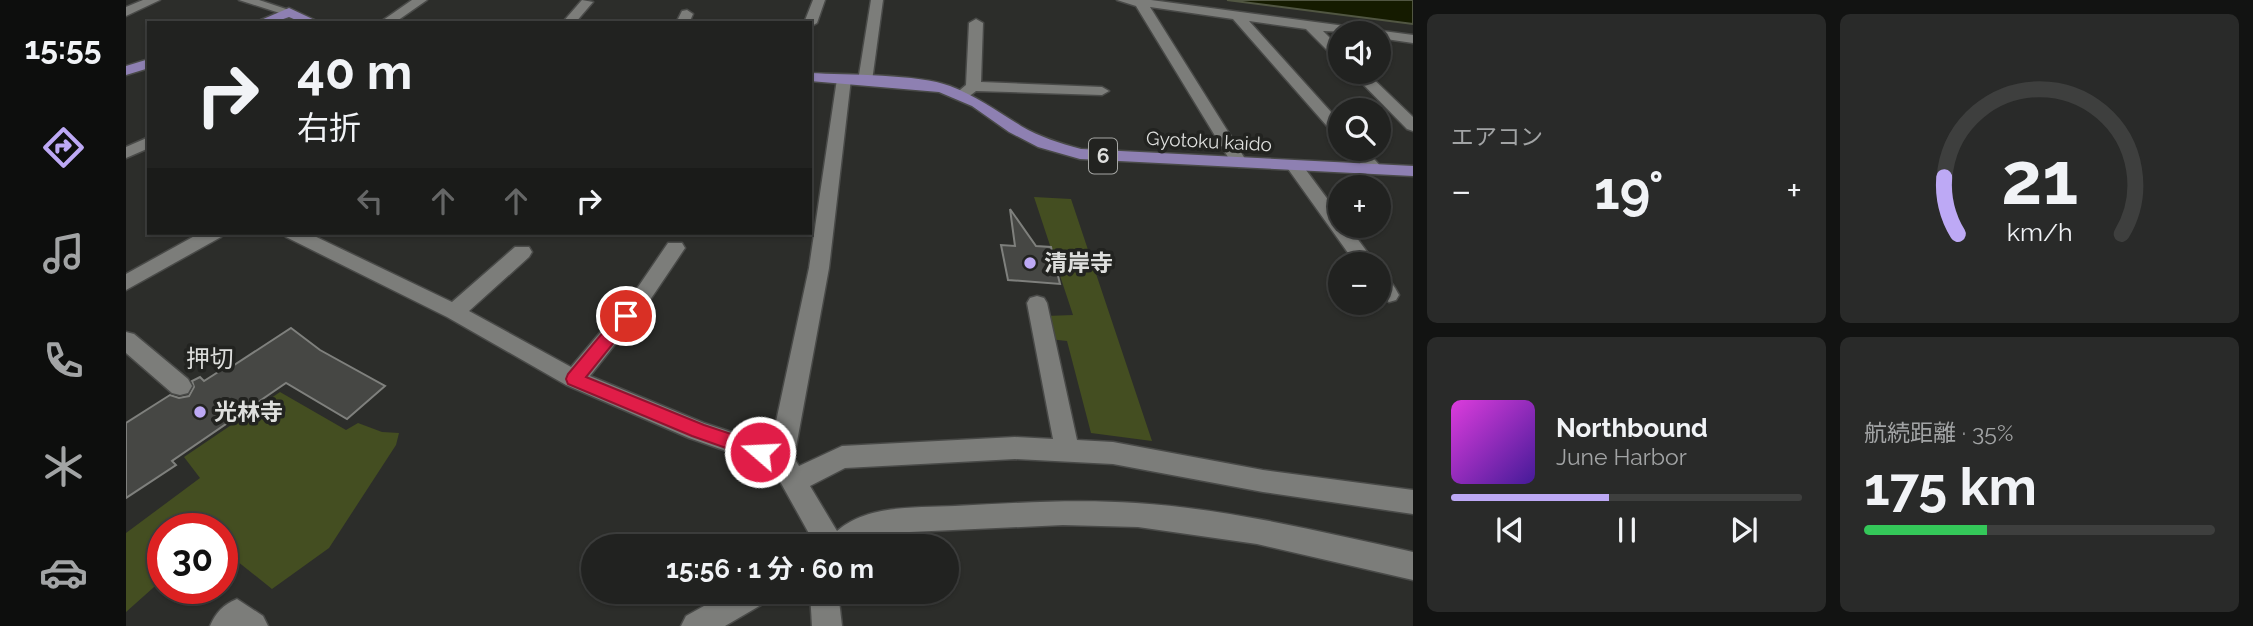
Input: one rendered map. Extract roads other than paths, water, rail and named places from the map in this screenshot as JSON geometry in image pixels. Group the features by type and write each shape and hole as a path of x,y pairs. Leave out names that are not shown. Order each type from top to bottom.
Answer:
{"main road":[{"path":"265,21 289,12 310,21"},
{"path":"126,71 147,64"},
{"name":"Gyotoku kaido","path":"812,77 925,85 967,91 1028,137 1060,149 1104,156 1413,172"}],"street":[{"path":"126,12 154,0"},
{"path":"245,0 289,12"},
{"path":"388,21 421,0"},
{"path":"811,21 819,0"},
{"path":"824,534 781,459 855,80 877,0"},
{"path":"1123,0 1413,39"},
{"path":"570,21 587,2"},
{"path":"1141,3 1239,162"},
{"path":"1238,16 1328,117"},
{"path":"976,23 967,91 1102,91"},
{"path":"1309,24 1328,43"},
{"path":"1370,84 1413,126"},
{"path":"126,153 147,143"},
{"path":"1367,161 1374,169"},
{"path":"1294,166 1357,252"},
{"path":"126,283 210,235"},
{"path":"297,235 454,312 574,379 698,430 781,459"},
{"path":"574,379 643,295 675,248"},
{"path":"454,312 522,252"},
{"path":"1037,303 1066,450"},
{"path":"126,340 180,386"},
{"path":"793,482 842,457 1015,448 1112,453 1263,481 1413,502"},
{"path":"856,534 902,521 1099,513 1191,522 1331,546 1413,566"},
{"path":"695,626 734,604"},
{"path":"825,604 827,626"},
{"path":"225,626 237,614 253,626"}],"place":[{"name":"清岸寺","path":"1030,263"},
{"name":"光林寺","path":"200,412"}],"district":[{"name":"押切","path":"210,359"}]}
